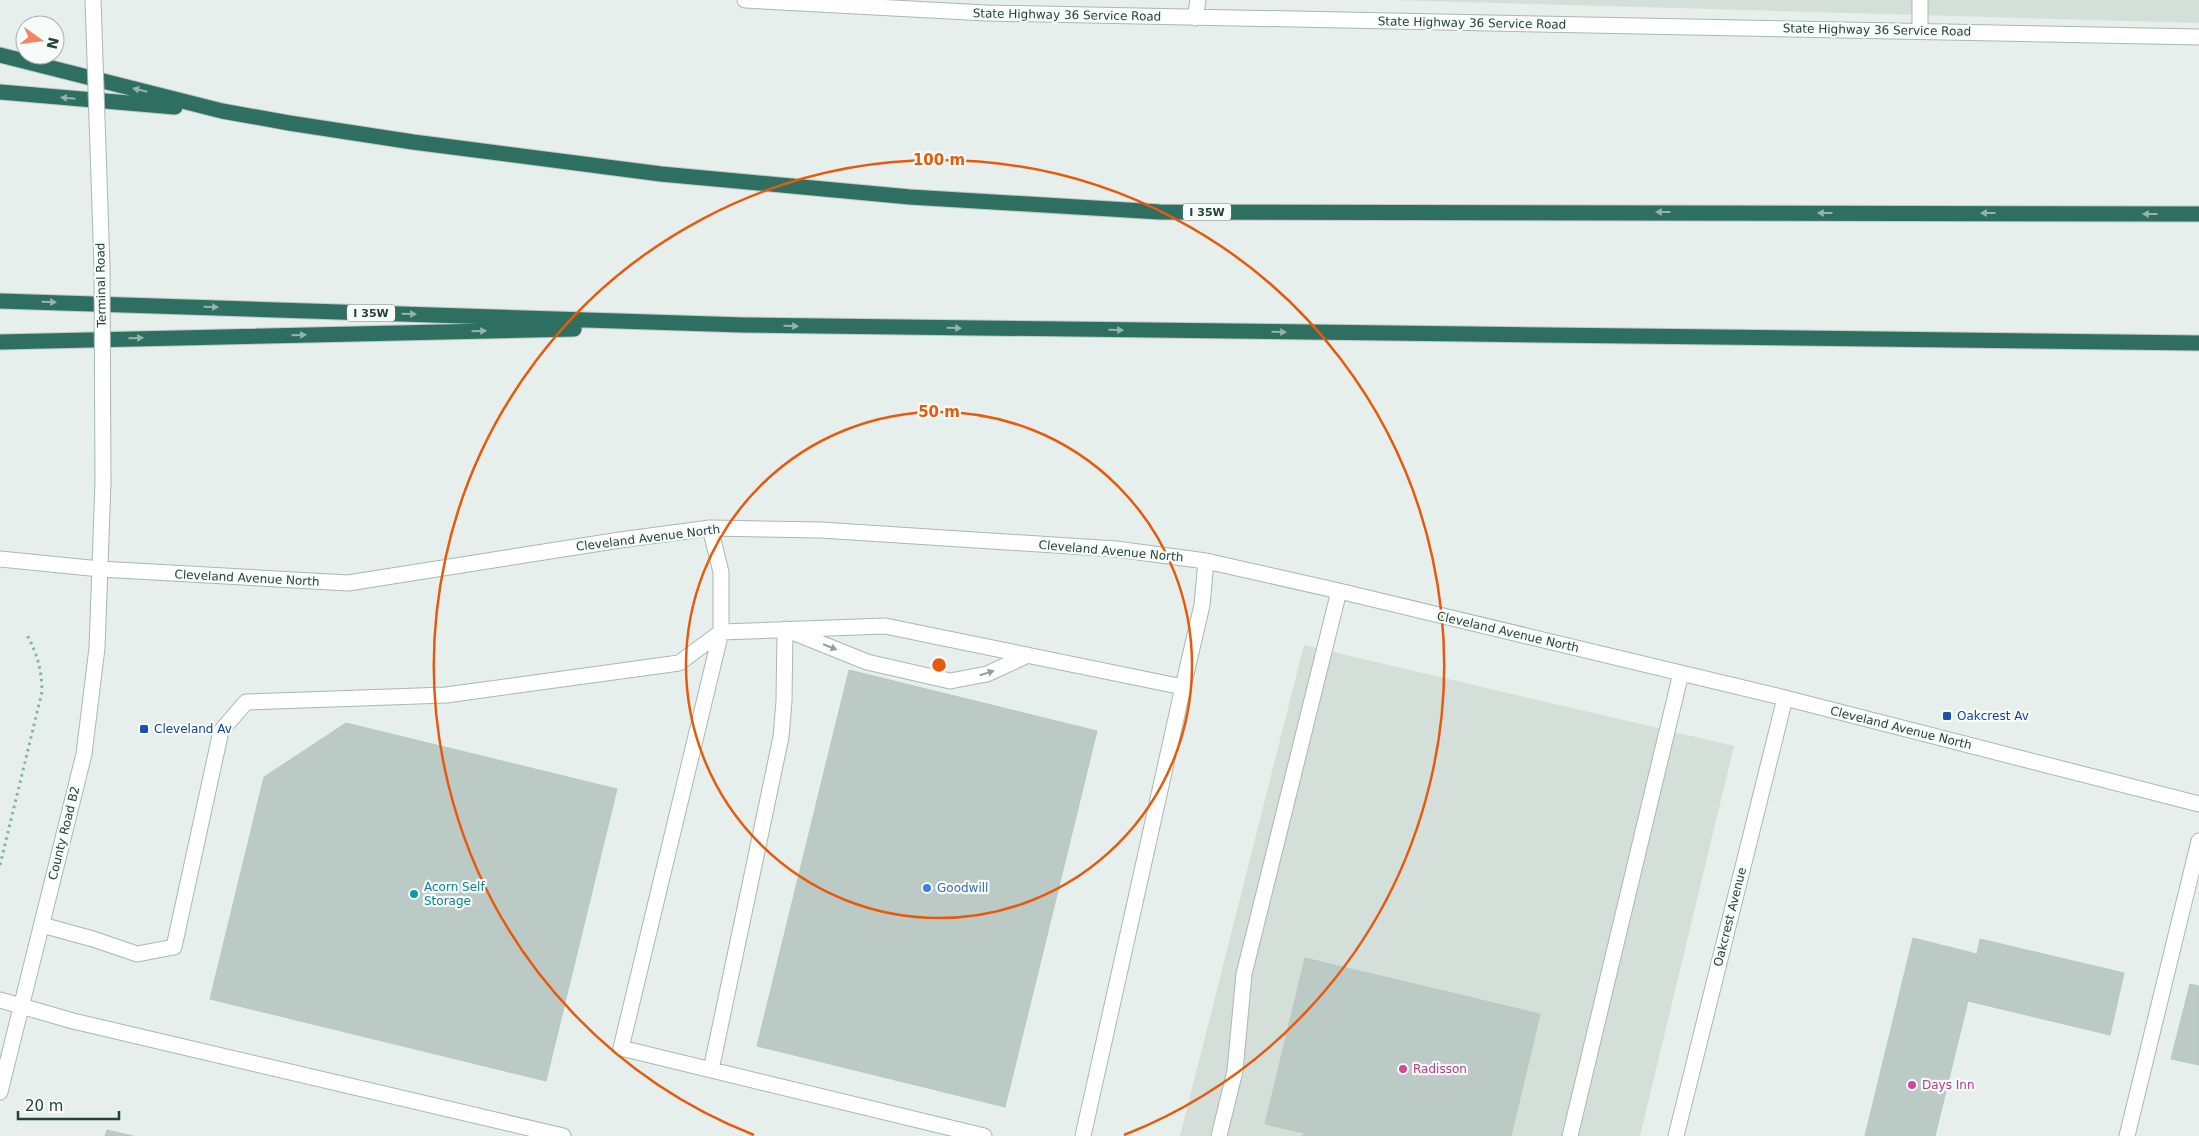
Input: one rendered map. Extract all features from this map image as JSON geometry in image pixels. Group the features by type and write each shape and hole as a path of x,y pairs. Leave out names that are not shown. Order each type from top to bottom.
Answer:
{"highway":[{"name":"I 35W","path":"0,55 222,110 413,142 661,174 910,197 1150,211 2199,214"},
{"path":"0,92 222,110"},
{"name":"I 35W","path":"0,301 742,325 2199,343"},
{"path":"0,342 742,325"}],"street":[{"name":"Terminal Road","path":"93,0 102,267 103,483 100,569"},
{"name":"State Highway 36 Service Road","path":"745,0 986,13 2199,37"},
{"path":"1195,18 1198,0"},
{"path":"1920,0 1920,31"},
{"path":"710,528 721,572 721,632 621,1048 984,1136"},
{"name":"Cleveland Avenue North","path":"0,558 100,569 348,583 620,540 710,528 821,530 1116,549 1206,561 1339,592 1785,698 2199,804"},
{"path":"1083,1136 1202,605 1206,561"},
{"name":"County Road B2","path":"1,1085 84,754 98,648 100,569"},
{"path":"1219,1136 1235,1071 1244,974 1339,592"},
{"path":"42,925 93,939 137,954 174,947 221,731 246,702 446,696 679,663 721,632 885,626 1183,687"},
{"path":"785,629 867,662 950,681 987,674 1028,655"},
{"path":"711,1070 782,737 785,629"},
{"path":"1570,1136 1681,673"},
{"name":"Oakcrest Avenue","path":"1676,1136 1785,698"},
{"path":"2127,1136 2199,841"},
{"path":"0,1000 21,1008 563,1136"}],"path":[{"path":"0,865 42,692 42,674 36,652 26,633"}],"shaded area":[{"path":"1390,0 2199,0 2199,23"},
{"path":"1304,645 1734,746 1640,1136 1180,1136"}],"building":[{"name":"Goodwill","path":"849,670 1097,731 1005,1107 757,1046"},
{"name":"Acorn Self Storage","path":"346,723 617,789 546,1081 210,999 264,777"},
{"name":"Days Inn","path":"1913,938 1977,954 1980,939 2124,973 2110,1035 1968,1001 1935,1136 1865,1136"},
{"name":"Radisson","path":"1305,958 1540,1014 1511,1136 1303,1136 1304,1133 1265,1124"},
{"path":"2190,984 2199,986 2199,1065 2171,1059"},
{"path":"107,1130 133,1136 105,1136"}],"place":[{"name":"Oakcrest Av","path":"1947,716"},
{"name":"Cleveland Av","path":"144,729"},
{"name":"Goodwill","path":"927,888"},
{"name":"Acorn Self Storage","path":"414,894"},
{"name":"Radisson","path":"1403,1069"},
{"name":"Days Inn","path":"1912,1085"}]}
